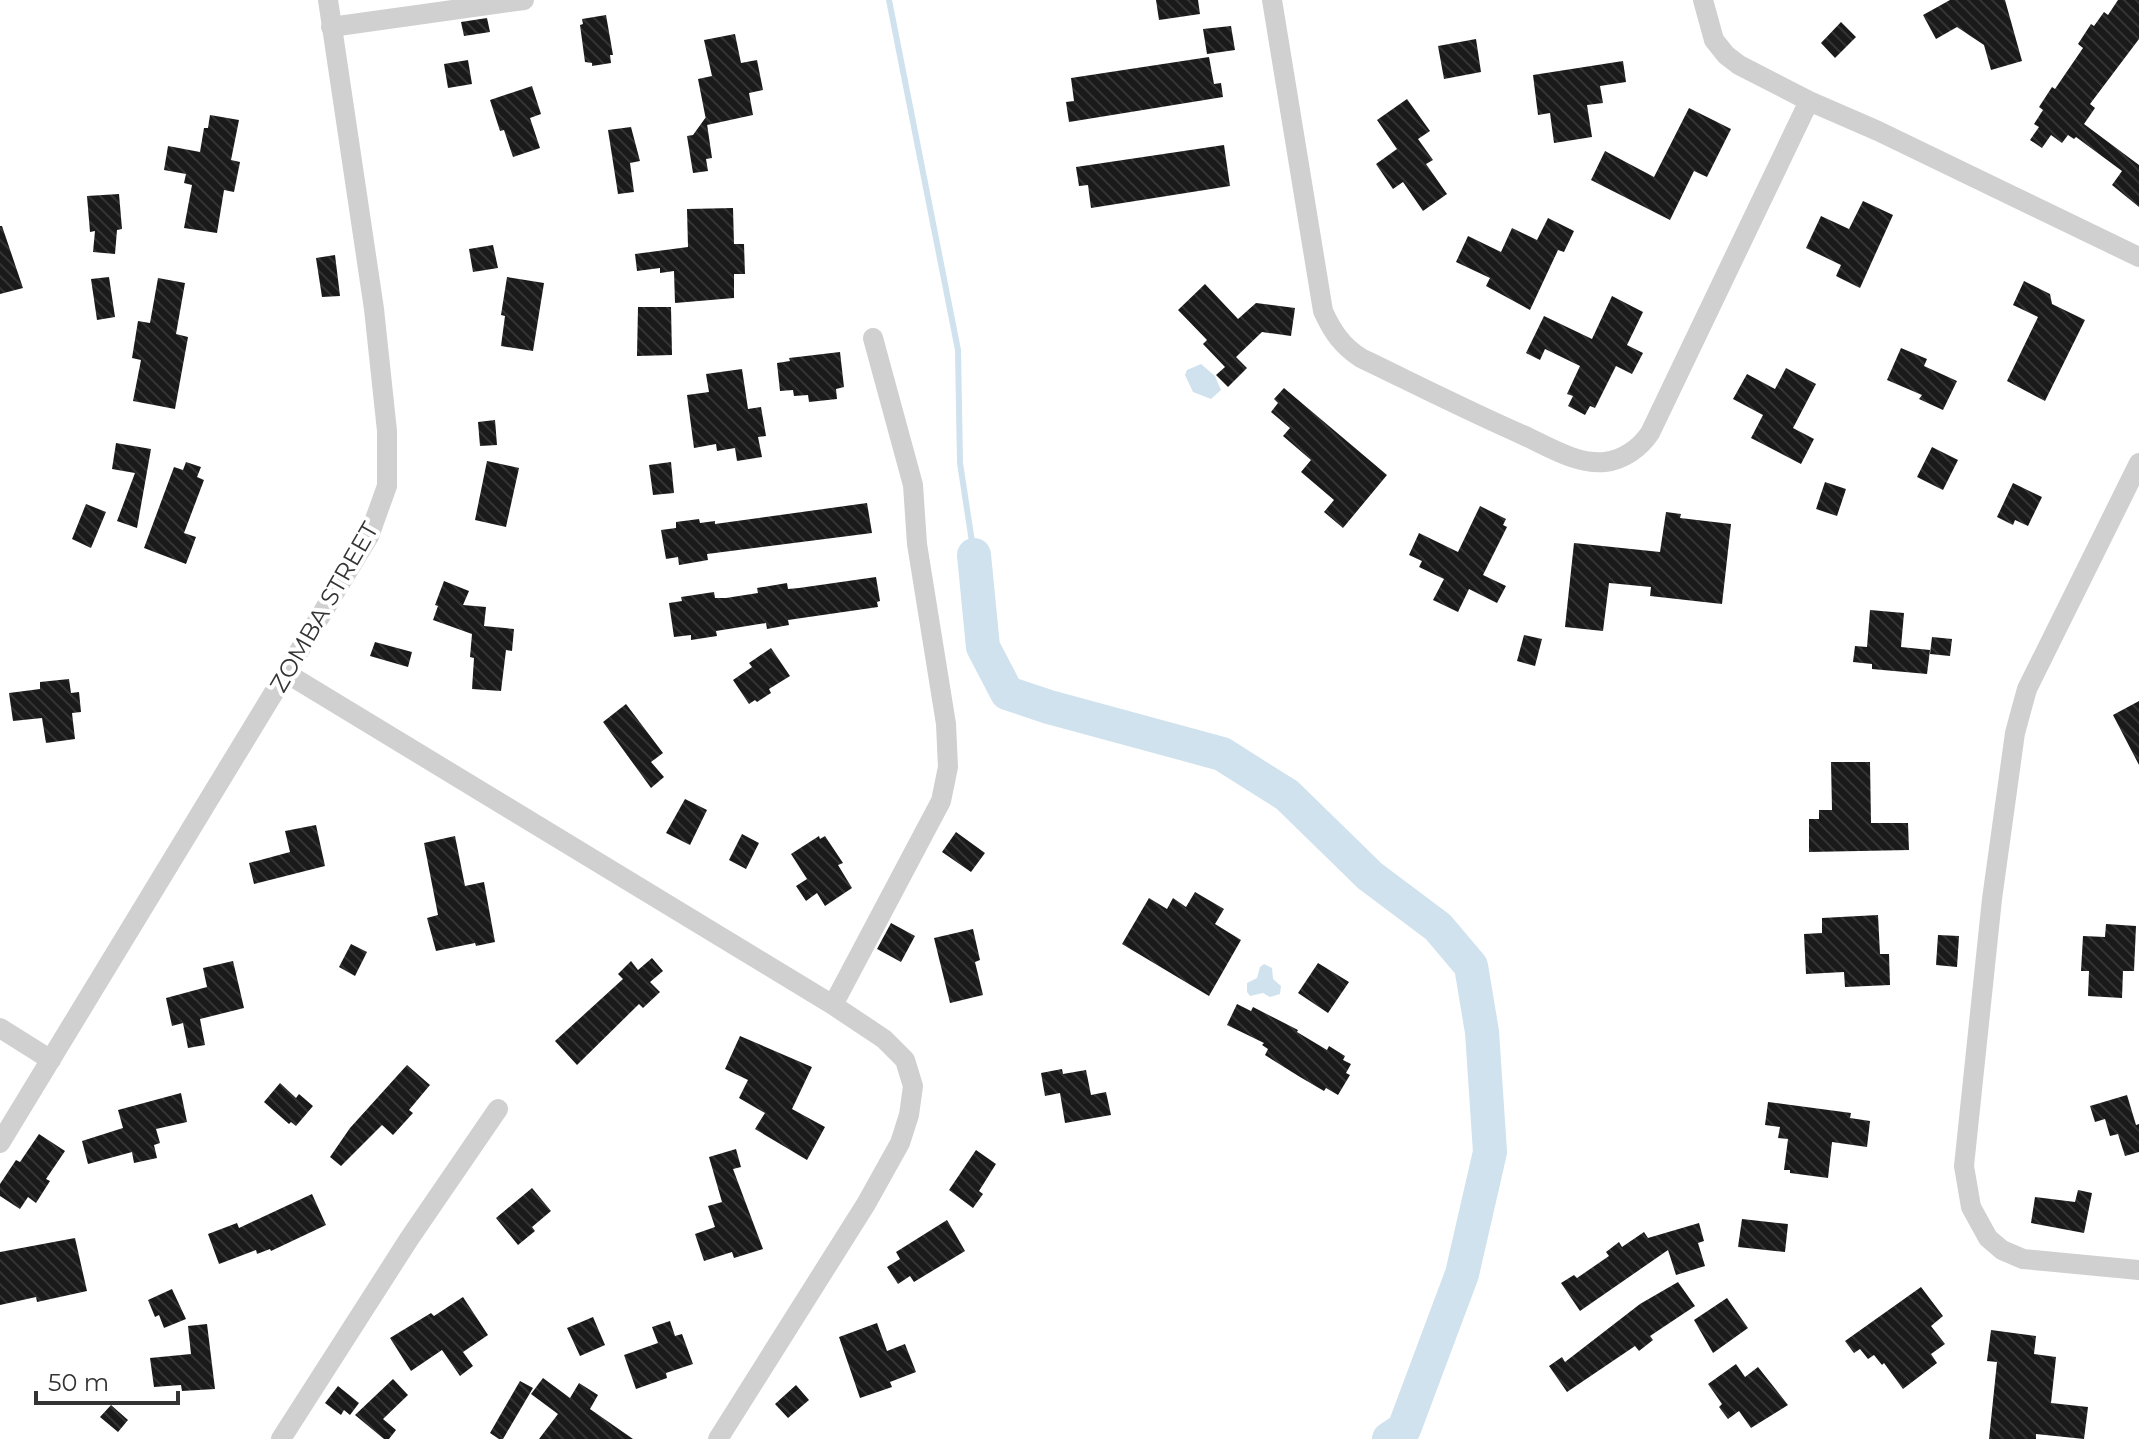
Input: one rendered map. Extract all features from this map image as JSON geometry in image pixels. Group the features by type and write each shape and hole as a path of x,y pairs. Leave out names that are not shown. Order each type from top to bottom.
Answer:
{"street":[{"name":"ZOMBA STREET","path":"0,1143 369,536 383,504 389,468 374,309 328,0"},
{"path":"331,27 524,0"},
{"path":"1272,0 1323,311 1330,328 1350,351 1361,358 1551,448 1593,462 1606,462 1632,452 1643,444 1650,433 1809,101"},
{"path":"1703,0 1714,40 1739,65 2139,257"},
{"path":"833,1005 941,801 948,767 946,724 917,544 913,485 873,338"},
{"path":"2139,463 2027,689 2015,733 1992,899 1964,1166 1971,1207 1988,1238 2002,1250 2023,1259 2139,1270"},
{"path":"286,673 833,1005 884,1039 905,1060 913,1086 909,1115 900,1143 866,1204 718,1439"},
{"path":"0,1028 51,1060"},
{"path":"281,1439 409,1239 498,1109"}],"water":[{"path":"1201,364 1215,376 1221,390 1211,399 1193,392 1185,375 1187,370"},
{"path":"1264,964 1272,968 1273,979 1281,986 1280,994 1250,996 1247,983 1257,978"}],"building":[{"path":"1156,0 1198,0 1200,14 1159,20"},
{"path":"1950,0 2005,0 2022,61 1991,70 1984,45 1957,27 1936,39 1923,15"},
{"path":"2118,0 2139,0 2139,39 2090,104 2095,108 2084,124 2139,165 2139,207 2112,185 2122,171 2076,137 2074,139 2068,135 2062,143 2051,135 2042,148 2030,140 2039,127 2034,124 2043,110 2039,107 2083,48 2078,44 2091,24 2094,26 2104,12 2108,15"},
{"path":"606,15 613,55 610,55 611,63 592,66 592,63 585,62 580,25 583,24 582,19"},
{"path":"487,18 490,32 464,36 461,22"},
{"path":"1841,22 1856,37 1835,58 1821,43"},
{"path":"1231,26 1235,50 1207,54 1203,29"},
{"path":"735,34 741,63 757,60 763,90 749,93 753,115 707,125 698,79 712,76 704,40"},
{"path":"1476,39 1481,72 1444,79 1438,46"},
{"path":"1209,57 1214,84 1221,83 1223,97 1069,122 1066,102 1074,101 1071,78"},
{"path":"468,60 472,84 448,88 444,64"},
{"path":"1623,61 1626,82 1600,86 1603,103 1587,105 1592,137 1554,143 1550,113 1538,115 1533,75"},
{"path":"532,86 541,114 530,118 540,148 513,157 490,100"},
{"path":"1407,99 1430,131 1418,139 1433,160 1426,164 1447,194 1423,211 1403,182 1393,189 1376,164 1397,149 1377,120"},
{"path":"1689,108 1731,129 1707,177 1694,171 1670,220 1591,180 1605,151 1654,177"},
{"path":"210,115 239,120 231,160 240,162 234,192 224,190 217,233 184,228 192,185 184,183 186,174 164,170 168,146 200,152 204,128 208,128"},
{"path":"706,117 712,158 706,159 708,171 693,173 687,136 693,135"},
{"path":"631,127 640,161 630,163 634,192 618,194 608,130"},
{"path":"1224,145 1230,186 1091,208 1088,185 1079,186 1076,167"},
{"path":"119,194 122,229 117,230 115,254 93,252 95,231 90,232 87,196"},
{"path":"1863,201 1893,215 1860,288 1836,276 1841,265 1806,248 1821,216 1849,229"},
{"path":"733,208 734,244 744,244 745,274 734,274 734,298 675,303 674,271 660,273 660,268 637,271 635,254 688,247 687,209"},
{"path":"1548,218 1574,231 1564,252 1558,250 1530,310 1486,286 1490,278 1456,262 1468,236 1501,252 1512,228 1537,240"},
{"path":"0,226 23,288 0,294"},
{"path":"493,245 498,268 473,272 469,249"},
{"path":"335,255 340,296 322,297 316,258"},
{"path":"109,277 115,317 97,320 91,279"},
{"path":"507,277 544,283 533,351 501,346 505,316 501,315"},
{"path":"158,278 185,283 176,334 188,337 175,409 133,401 141,360 132,358 138,321 150,323"},
{"path":"2024,281 2050,294 2052,304 2085,320 2045,401 2007,381 2038,317 2013,305"},
{"path":"1205,284 1238,319 1256,303 1295,308 1291,336 1262,332 1236,357 1247,368 1228,387 1216,375 1225,367 1203,344 1207,340 1178,310"},
{"path":"1612,296 1643,312 1627,345 1643,353 1632,374 1616,366 1595,408 1590,406 1585,415 1568,406 1573,396 1567,394 1580,366 1545,349 1540,360 1526,353 1544,316 1592,339"},
{"path":"638,307 671,307 672,355 637,356"},
{"path":"1901,348 1927,359 1924,366 1957,381 1943,410 1919,399 1922,395 1887,380"},
{"path":"840,352 844,387 836,389 837,399 809,402 808,395 794,396 793,390 780,391 777,363 790,361 789,358"},
{"path":"1786,368 1816,384 1793,428 1814,439 1801,464 1751,438 1763,415 1733,399 1747,374 1775,389"},
{"path":"742,369 748,409 761,407 766,436 758,437 762,457 737,461 735,448 717,451 716,444 694,448 687,395 709,392 706,374"},
{"path":"1284,388 1387,475 1343,528 1324,512 1334,500 1301,472 1311,460 1283,436 1290,428 1271,412 1278,403 1274,399"},
{"path":"495,420 497,445 480,446 478,422"},
{"path":"116,443 151,449 137,528 117,521 135,473 112,469"},
{"path":"1932,447 1958,460 1943,490 1917,477"},
{"path":"487,461 519,468 506,527 475,520"},
{"path":"186,462 201,467 197,477 204,480 184,533 196,537 186,564 144,548 174,467 183,470"},
{"path":"671,462 674,493 653,495 649,465"},
{"path":"1825,482 1846,489 1837,516 1816,509"},
{"path":"2013,483 2042,497 2028,526 2015,520 2013,525 1997,517"},
{"path":"867,503 872,533 707,554 708,560 679,565 678,557 666,559 661,530 676,528 676,522 699,519 700,523 715,521 715,524"},
{"path":"86,504 106,512 91,548 72,539"},
{"path":"1480,506 1506,519 1503,525 1507,527 1483,575 1506,586 1497,603 1469,589 1458,612 1433,600 1444,579 1419,567 1422,561 1409,555 1419,533 1458,552"},
{"path":"1666,512 1681,514 1680,518 1731,524 1722,604 1650,596 1651,587 1609,583 1603,631 1565,627 1574,543 1660,552"},
{"path":"876,577 878,607 788,620 789,625 767,629 766,623 716,631 717,636 691,640 691,635 674,637 669,603 682,601 681,597 714,592 715,598 726,598 758,593 757,588 787,583 788,589"},
{"path":"444,581 469,591 463,605 486,607 484,626 514,629 512,651 506,650 501,691 472,689 472,634 433,620"},
{"path":"1870,610 1904,613 1901,647 1930,650 1927,674 1872,669 1872,664 1853,662 1855,646 1867,647"},
{"path":"1524,635 1542,639 1535,666 1517,661"},
{"path":"1932,637 1952,639 1950,656 1930,654"},
{"path":"375,642 412,652 408,667 370,656"},
{"path":"771,648 790,676 769,689 771,693 749,704 733,680 752,667 749,663"},
{"path":"69,679 71,693 79,692 81,712 72,713 75,739 46,743 42,718 13,721 9,693 40,689 40,682"},
{"path":"2139,701 2139,765 2113,715"},
{"path":"626,704 663,753 651,762 664,777 651,788 603,722"},
{"path":"1831,762 1870,762 1871,823 1908,823 1909,850 1809,852 1809,819 1819,819 1819,810 1832,810"},
{"path":"685,799 707,810 690,845 666,833"},
{"path":"316,825 325,866 254,884 249,863 290,852 285,831"},
{"path":"956,832 985,853 971,872 942,852"},
{"path":"742,834 759,843 746,869 729,860"},
{"path":"455,836 465,886 484,882 495,942 436,951 427,918 438,915 424,843"},
{"path":"819,836 820,839 825,836 843,863 838,865 852,888 825,906 817,893 806,901 796,886 807,879 791,854"},
{"path":"1195,892 1224,909 1215,924 1241,940 1209,996 1122,944 1149,898 1167,909 1173,898 1186,907"},
{"path":"1878,915 1880,954 1889,954 1890,985 1845,987 1844,972 1806,974 1804,934 1822,933 1822,918"},
{"path":"891,923 915,936 901,962 877,949"},
{"path":"2106,924 2136,926 2134,971 2123,971 2122,998 2088,996 2089,971 2081,971 2083,936 2105,937"},
{"path":"973,929 980,960 975,962 983,995 950,1003 934,938"},
{"path":"1938,935 1959,936 1957,967 1936,965"},
{"path":"351,944 367,952 355,976 339,967"},
{"path":"652,958 663,971 650,982 660,992 643,1008 639,1004 577,1065 555,1041 623,979 618,974 631,961 638,970"},
{"path":"233,961 244,1008 200,1019 205,1045 188,1048 183,1023 172,1026 166,998 207,987 203,968"},
{"path":"1318,963 1349,982 1328,1013 1298,993"},
{"path":"1237,1004 1251,1011 1253,1007 1298,1030 1327,1050 1329,1046 1345,1056 1343,1060 1351,1064 1346,1073 1350,1075 1338,1095 1326,1088 1324,1091 1265,1055 1268,1049 1262,1045 1264,1043 1227,1025"},
{"path":"740,1036 812,1067 792,1109 825,1127 807,1160 755,1129 765,1113 739,1098 748,1080 725,1069"},
{"path":"407,1065 430,1085 409,1110 413,1113 393,1135 382,1125 341,1166 330,1157 350,1128"},
{"path":"1062,1069 1063,1074 1086,1070 1091,1095 1106,1092 1111,1115 1065,1123 1060,1093 1045,1096 1041,1073"},
{"path":"280,1083 296,1098 299,1094 313,1106 296,1126 291,1122 289,1124 264,1102"},
{"path":"181,1093 187,1122 156,1129 160,1143 154,1145 157,1158 134,1163 132,1152 88,1164 82,1141 123,1128 118,1110"},
{"path":"2127,1095 2136,1125 2139,1124 2139,1152 2125,1156 2118,1134 2110,1136 2105,1119 2095,1122 2090,1106"},
{"path":"1768,1102 1851,1113 1850,1118 1870,1121 1867,1147 1832,1142 1828,1178 1790,1173 1790,1170 1784,1170 1788,1139 1778,1138 1780,1127 1765,1125"},
{"path":"39,1134 65,1151 46,1179 50,1181 36,1203 28,1197 20,1209 0,1196 0,1184"},
{"path":"736,1149 741,1167 733,1169 763,1249 734,1258 732,1252 704,1261 695,1234 715,1227 708,1206 722,1202 709,1157"},
{"path":"976,1150 996,1164 979,1191 983,1194 973,1208 949,1190"},
{"path":"532,1188 551,1211 532,1227 535,1231 518,1245 496,1218"},
{"path":"2078,1190 2092,1193 2084,1233 2031,1223 2035,1197 2075,1202"},
{"path":"312,1194 326,1225 271,1251 257,1254 256,1250 219,1264 208,1234 237,1223 239,1228"},
{"path":"1742,1219 1788,1224 1785,1252 1738,1247"},
{"path":"947,1220 965,1251 914,1282 910,1276 898,1284 887,1267 900,1259 896,1252"},
{"path":"1699,1223 1704,1241 1698,1243 1705,1266 1676,1275 1668,1250 1580,1311 1561,1283 1574,1275 1577,1278 1609,1256 1606,1252 1619,1242 1622,1247 1644,1232 1648,1238"},
{"path":"75,1238 87,1291 37,1302 36,1297 0,1305 0,1252"},
{"path":"1678,1282 1695,1306 1650,1336 1653,1340 1639,1351 1635,1346 1567,1392 1549,1366 1562,1357 1565,1362 1640,1304"},
{"path":"1921,1287 1943,1316 1931,1326 1945,1344 1931,1354 1937,1363 1903,1389 1884,1363 1882,1365 1874,1355 1868,1359 1860,1349 1854,1353 1845,1341"},
{"path":"172,1289 186,1319 164,1328 148,1300"},
{"path":"463,1297 488,1335 463,1352 473,1366 460,1376 442,1350 411,1371 390,1338"},
{"path":"1727,1298 1748,1328 1713,1353 1694,1320"},
{"path":"593,1317 605,1345 580,1356 567,1328"},
{"path":"670,1321 675,1336 682,1334 693,1364 666,1373 667,1378 636,1389 624,1355 658,1343 652,1327"},
{"path":"877,1323 887,1351 905,1344 916,1372 890,1382 892,1387 860,1398 839,1337"},
{"path":"207,1324 215,1389 182,1391 181,1385 154,1387 150,1358 191,1354 188,1326"},
{"path":"1991,1330 2036,1336 2034,1354 2056,1357 2051,1403 2088,1407 2084,1439 2036,1434 2036,1439 1989,1439 1997,1362 1987,1361"},
{"path":"1736,1364 1745,1377 1758,1367 1788,1405 1751,1428 1739,1411 1728,1419 1708,1384"},
{"path":"543,1378 570,1398 579,1383 598,1395 590,1409 633,1439 539,1439 558,1414 531,1394"},
{"path":"393,1379 408,1395 383,1419 396,1430 389,1439 384,1439 355,1415"},
{"path":"520,1381 533,1388 503,1439 499,1439 490,1433"},
{"path":"796,1385 809,1400 788,1418 775,1404"},
{"path":"338,1386 359,1403 350,1415 344,1410 341,1415 325,1403"},
{"path":"111,1405 128,1420 118,1432 100,1417"}],"waterway":[{"path":"889,0 958,350 960,463 974,555"},
{"path":"974,555 983,647 1007,693 1222,754 1287,795 1370,876 1438,927 1471,966 1482,1032 1490,1152 1462,1274 1404,1429 1389,1439"}]}
